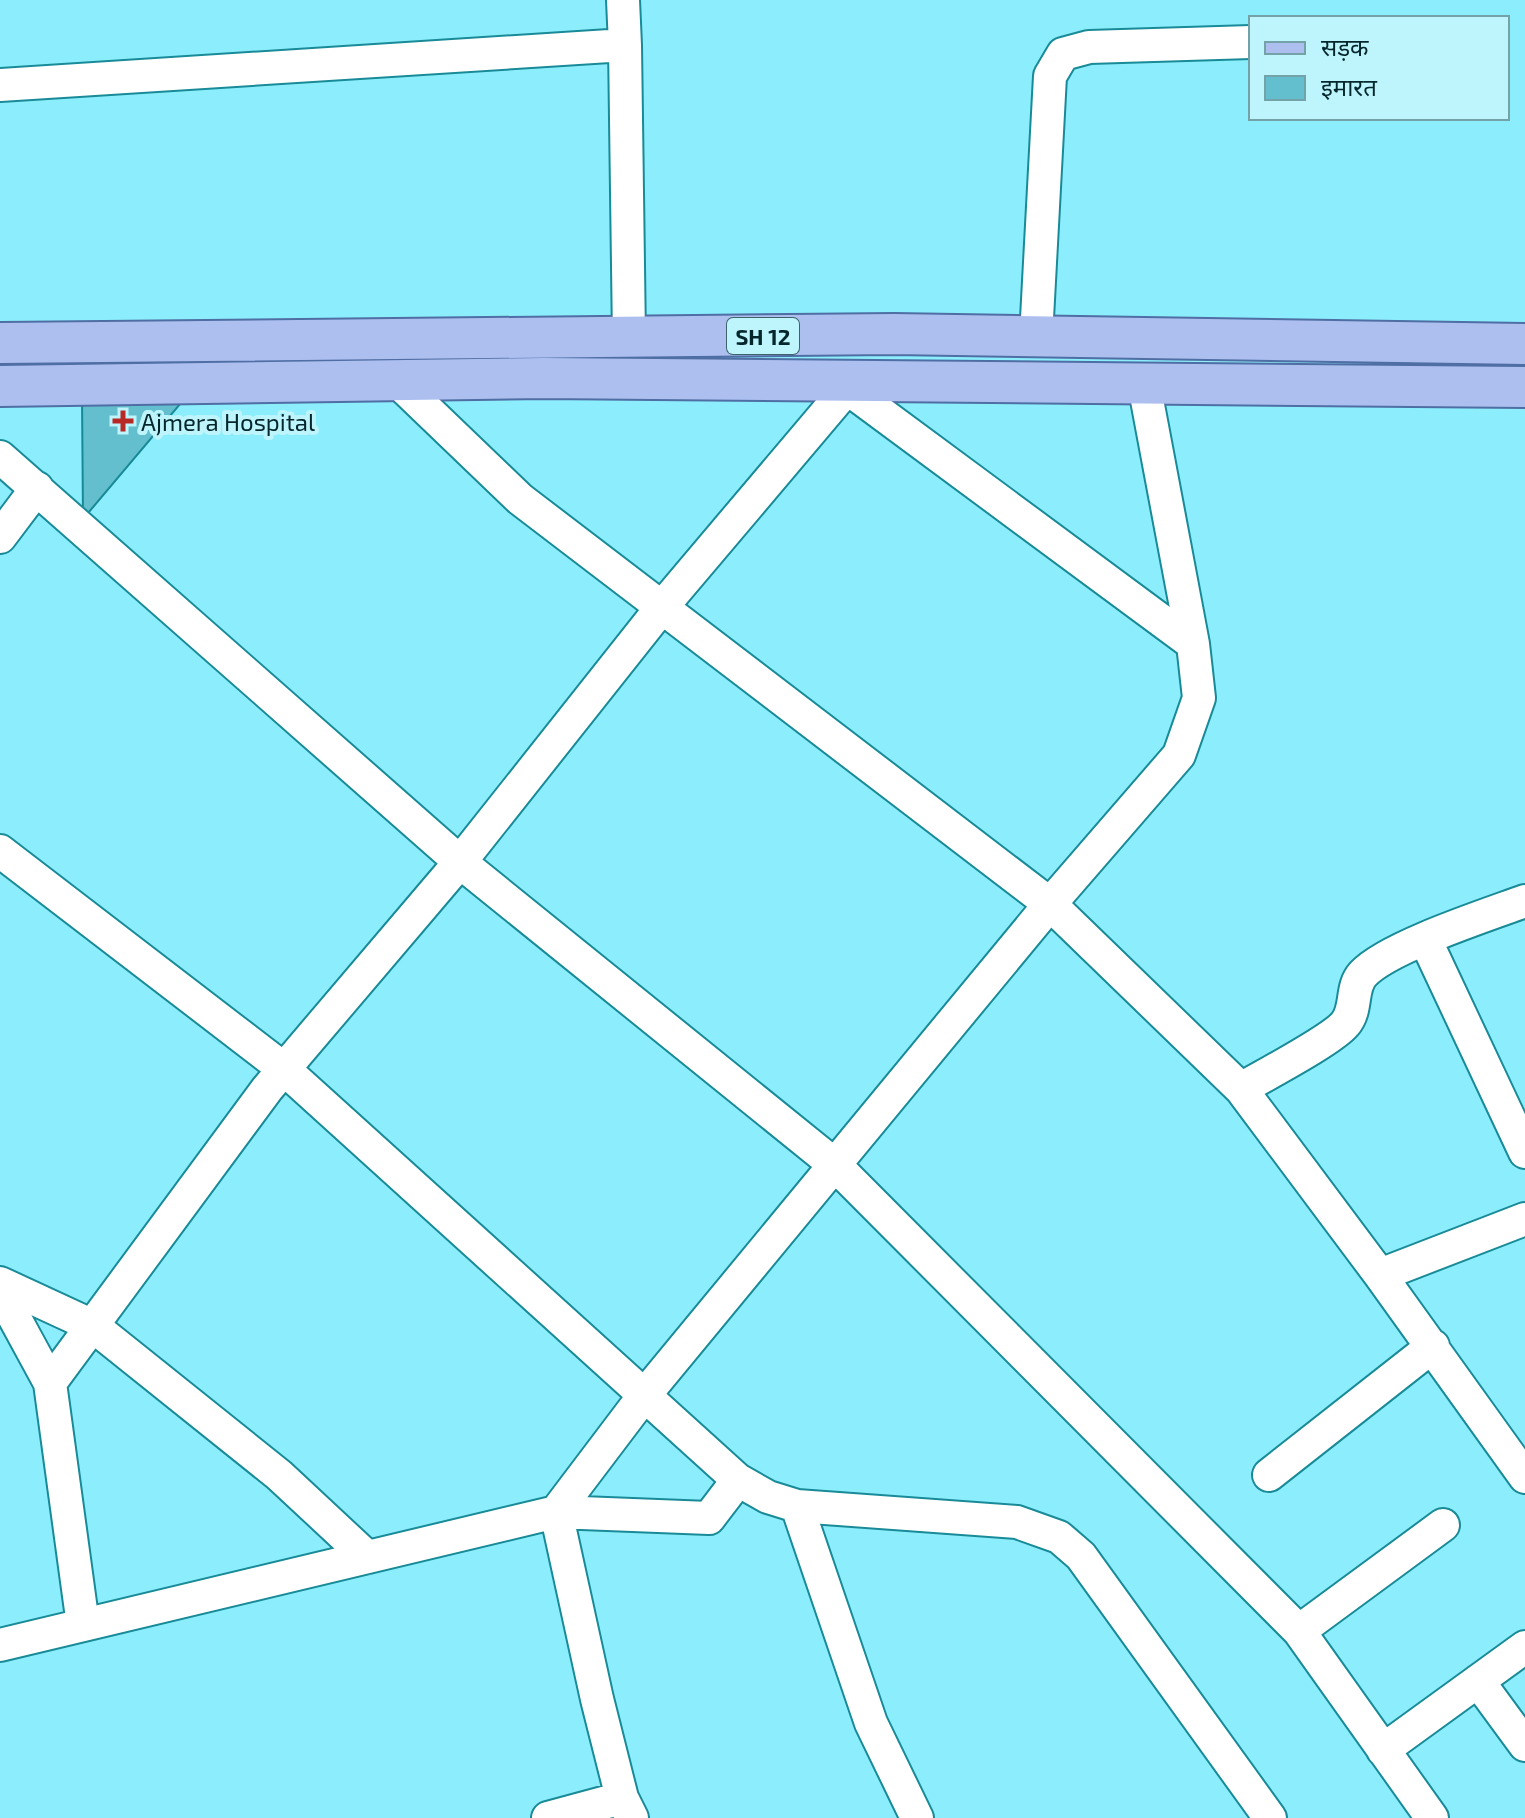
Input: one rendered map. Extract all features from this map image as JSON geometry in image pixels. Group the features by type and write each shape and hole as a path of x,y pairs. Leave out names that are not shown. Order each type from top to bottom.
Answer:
{"main road":[{"name":"SH 12","path":"0,343 437,336 629,339 894,334 1525,344"},
{"name":"SH 12","path":"0,386 395,379 1525,387"}],"street":[{"path":"623,0 629,339"},
{"path":"1036,337 1050,76 1063,54 1089,47 1249,42"},
{"path":"0,85 625,45"},
{"path":"395,379 520,499 1050,904 1241,1089 1433,1346 1525,1477"},
{"path":"50,1383 284,1069 460,862 662,607 851,384 1193,644"},
{"path":"556,1512 643,1397 1050,904 1179,755 1199,698 1193,644 1144,384"},
{"path":"0,457 460,862 835,1165 1299,1631 1432,1818"},
{"path":"0,537 37,488"},
{"path":"0,851 284,1069 738,1480 768,1497 797,1506 833,1512 1017,1522 1059,1537 1081,1556 1270,1818"},
{"path":"1241,1089 1344,1026 1355,1008 1355,987 1363,973 1425,939 1525,901"},
{"path":"1425,939 1525,1152"},
{"path":"1380,1275 1525,1219"},
{"path":"0,1283 93,1326 279,1475 367,1557"},
{"path":"0,1291 50,1383 83,1625"},
{"path":"1269,1475 1433,1346"},
{"path":"0,1645 556,1512 709,1518 738,1480"},
{"path":"797,1506 871,1723 917,1818"},
{"path":"548,1818 627,1808 556,1512"},
{"path":"1299,1631 1443,1525"},
{"path":"1383,1750 1525,1647"},
{"path":"1478,1681 1525,1745"}],"building":[{"path":"82,397 181,403 83,519"}],"place":[{"name":"Ajmera Hospital","path":"123,421"}]}
